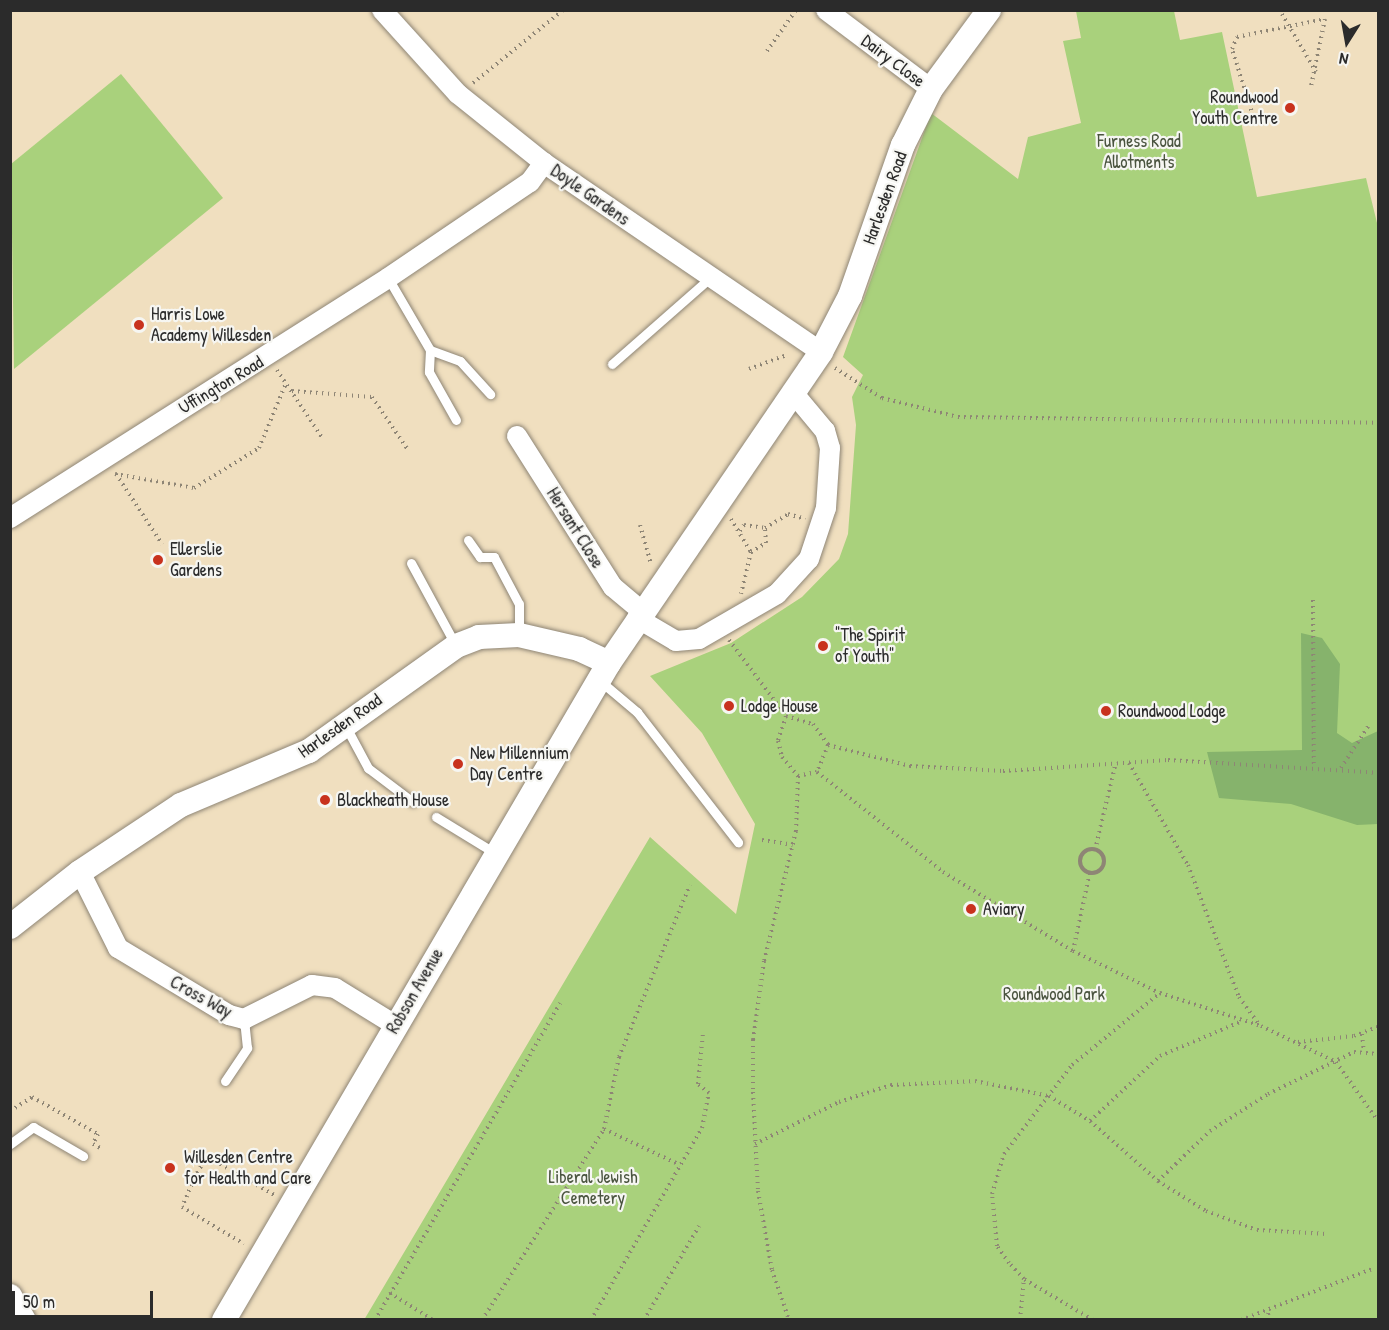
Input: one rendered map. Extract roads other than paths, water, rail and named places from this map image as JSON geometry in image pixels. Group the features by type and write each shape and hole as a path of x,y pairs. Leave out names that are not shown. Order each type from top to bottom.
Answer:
{"street":[{"name":"Doyle Gardens","path":"382,10 458,94 543,164 821,352"},
{"name":"Dairy Close","path":"826,10 931,89"},
{"name":"Harlesden Road","path":"10,927 80,872 182,804 294,758 345,725 456,646 479,637 519,635 579,649 603,671 640,614 795,394 821,352 850,296 903,146 931,89 989,10"},
{"name":"Uffington Road","path":"10,518 103,456 267,358 388,278 530,182 543,164"},
{"path":"640,614 682,643 721,627 777,594 809,559 821,524 830,448 825,431 795,394"},
{"name":"Hersant Close","path":"517,436 613,587 640,614"},
{"name":"Robson Avenue","path":"224,1320 603,671"},
{"name":"Cross Way","path":"80,872 118,948 244,1019 312,985 334,988 395,1025"},
{"path":"10,1296 24,1320"}],"lane":[{"path":"388,278 430,350 429,372 456,420"},
{"path":"612,364 710,278"},
{"path":"430,350 460,361 490,394"},
{"path":"468,540 480,557 494,557 519,604 519,635"},
{"path":"411,563 456,646"},
{"path":"603,671 637,711 738,842"},
{"path":"345,725 368,768 413,802"},
{"path":"436,817 496,854"},
{"path":"225,1081 248,1048 244,1019"},
{"path":"10,1144 33,1127 83,1156"}],"place":[{"name":"Roundwood Youth Centre","path":"1290,108"},
{"name":"Harris Lowe Academy Willesden","path":"139,325"},
{"name":"Ellerslie Gardens","path":"158,560"},
{"name":"\"The Spirit of Youth\"","path":"823,646"},
{"name":"Lodge House","path":"729,706"},
{"name":"Roundwood Lodge","path":"1106,711"},
{"name":"New Millennium Day Centre","path":"458,764"},
{"name":"Blackheath House","path":"325,800"},
{"name":"Aviary","path":"971,909"},
{"name":"Willesden Centre for Health and Care","path":"170,1168"}],"park label":[{"name":"Furness Road Allotments","path":"1139,152"},
{"name":"Roundwood Park","path":"1054,994"},
{"name":"Liberal Jewish Cemetery","path":"593,1188"}]}
